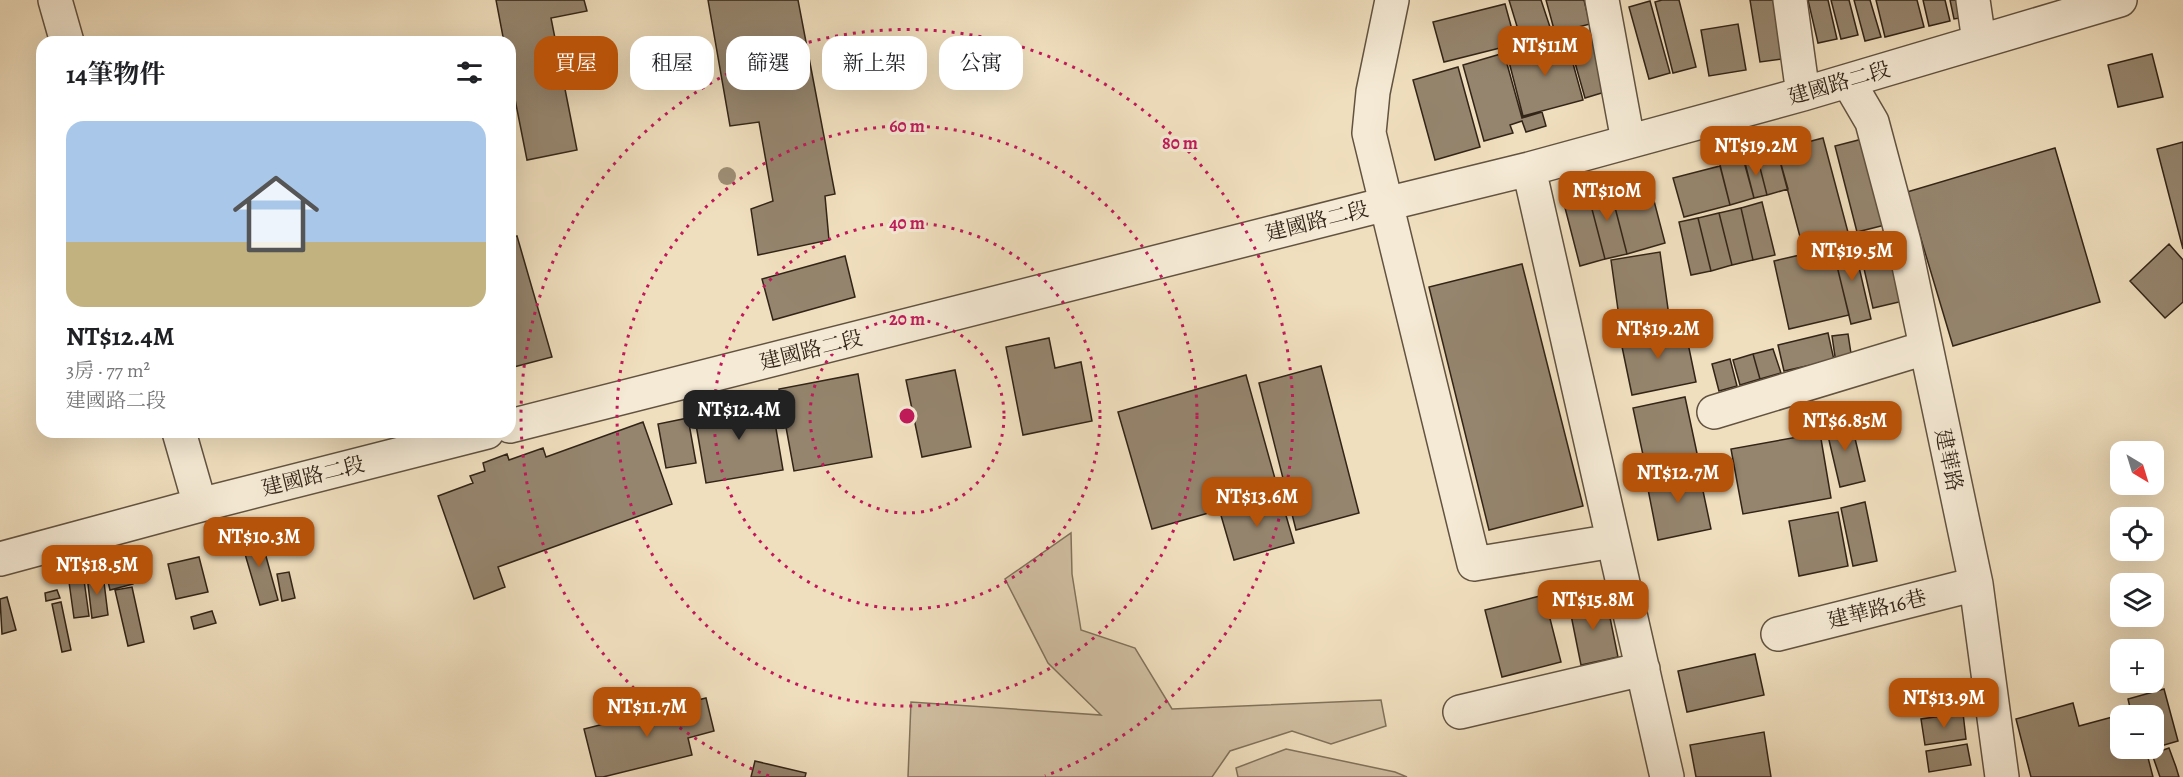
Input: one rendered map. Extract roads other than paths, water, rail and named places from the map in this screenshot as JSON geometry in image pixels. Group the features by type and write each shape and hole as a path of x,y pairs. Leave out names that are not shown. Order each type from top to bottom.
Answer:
{"street":[{"path":"55,0 65,36"},
{"path":"1392,0 1373,92 1370,133 1474,564 1613,541"},
{"path":"1602,0 1628,141"},
{"path":"1790,0 1803,94"},
{"path":"1973,0 1979,41"},
{"name":"建國路二段","path":"516,424 1386,204 1529,170 1803,94 2120,0"},
{"name":"建華路","path":"1848,81 1872,122 1904,242 1976,584 2002,777"},
{"path":"1529,170 1667,777"},
{"path":"1714,412 1925,348"},
{"path":"181,438 200,505"},
{"name":"建國路二段","path":"0,559 200,505 464,438"},
{"name":"建華路16巷","path":"1778,634 1976,584"},
{"path":"1460,712 1643,669"}]}
